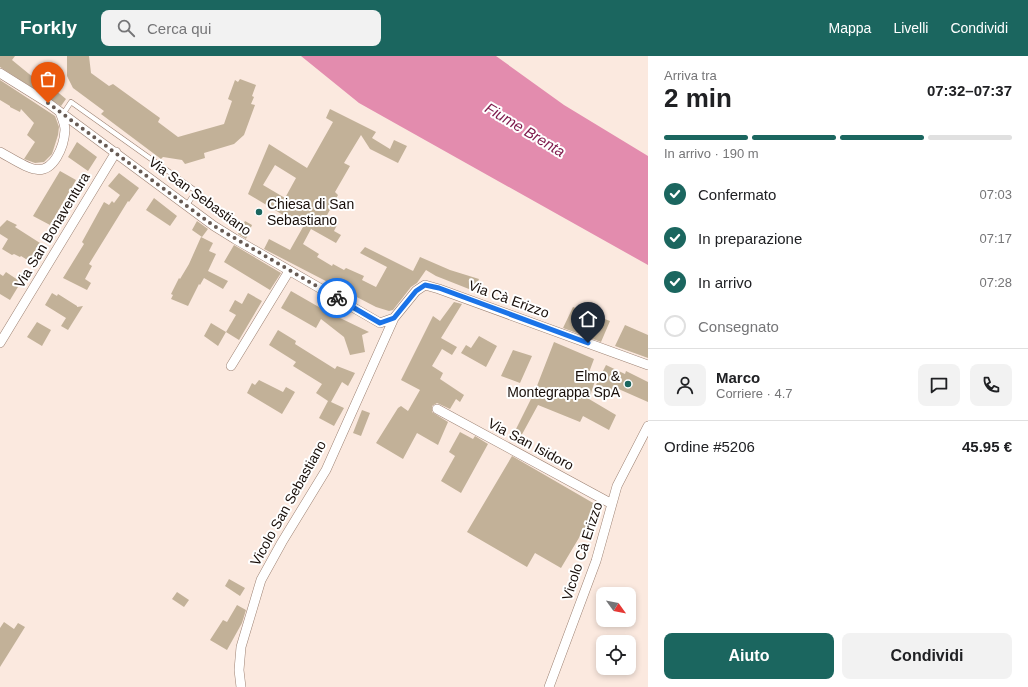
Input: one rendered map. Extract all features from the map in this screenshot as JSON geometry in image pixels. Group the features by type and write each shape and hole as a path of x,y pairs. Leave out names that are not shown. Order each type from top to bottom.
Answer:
{"street":[{"name":"Via San Sebastiano","path":"0,73 26,88 116,152 214,226 380,323 394,318"},
{"path":"0,152 33,169 43,169 54,161 61,151 64,141 65,128 61,113"},
{"name":"Via San Bonaventura","path":"0,343 116,152"},
{"path":"231,366 289,271"},
{"name":"Via Cà Erizzo","path":"394,318 416,291 425,285 439,288 648,365"},
{"name":"Vicolo San Sebastiano","path":"241,687 239,670 240,647 261,580 282,542 326,470 394,318"},
{"name":"Via San Isidoro","path":"437,409 612,504"},
{"name":"Vicolo Cà Erizzo","path":"549,687 596,561 617,486 648,426"}],"lane":[{"path":"61,113 71,102 196,191 187,205"}],"water":[{"name":"Fiume Brenta","path":"301,56 496,56 564,105 648,156 648,265 359,103"}],"building":[{"path":"0,56 15,56 12,60 34,78 41,69 53,79 48,84 66,99 61,106 0,67"},
{"path":"67,56 89,56 91,73 109,86 113,84 160,118 158,122 178,137 224,124 232,101 228,99 235,80 238,82 240,79 256,85 251,104 255,105 244,135 234,144 204,153 205,158 185,164 182,160 163,157 161,159 101,114 104,111 73,88 67,76"},
{"path":"0,80 55,116 59,127 58,135 52,154 44,162 35,163 24,159 35,142 27,135 34,123 21,109 20,112 0,100"},
{"path":"330,109 376,132 372,138 390,149 394,140 407,146 398,163 370,149 361,135 344,163 350,166 335,192 338,195 326,217 338,223 334,231 341,235 336,243 311,229 303,244 319,254 317,257 332,266 333,264 344,270 346,268 364,276 362,280 376,287 387,267 360,253 365,247 413,271 420,257 450,270 479,279 474,291 436,276 426,270 417,283 411,287 393,310 389,311 376,307 264,249 269,239 290,250 303,227 248,194 269,144 307,168 333,122 326,118","holes":["275,165 296,178 285,198 263,185"]},
{"path":"77,142 97,157 88,171 68,157"},
{"path":"60,171 76,180 50,225 33,216"},
{"path":"119,173 139,188 129,202 128,201 89,264 92,266 85,279 91,283 87,290 63,278 84,244 82,242 104,202 109,205 112,201 114,203 120,195 108,186"},
{"path":"154,198 177,216 170,226 146,210"},
{"path":"7,220 17,225 15,227 40,243 29,261 21,256 20,257 14,254 12,255 2,249 8,239 0,234 0,227"},
{"path":"197,221 208,229 202,237 192,230"},
{"path":"245,221 252,225 246,239 238,234"},
{"path":"201,237 213,243 209,251 216,254 208,271 228,281 223,289 204,278 200,285 199,284 188,306 171,299 173,295 171,294 179,278 180,279 189,264"},
{"path":"234,245 281,273 270,290 224,262"},
{"path":"6,272 21,282 10,300 0,294 0,274 3,276"},
{"path":"291,291 338,318 369,332 362,335 365,352 350,355 344,337 321,319 316,328 281,308"},
{"path":"52,293 57,296 58,294 77,307 83,306 68,330 61,326 66,318 45,305"},
{"path":"248,293 262,301 239,340 226,332 236,315 229,311 235,300 242,304"},
{"path":"454,302 462,304 441,338 457,347 452,355 442,349 432,366 443,373 440,379 464,395 460,402 456,399 450,409 437,403 432,406 432,412 448,422 438,445 417,433 403,459 376,443 398,408 401,406 408,411 420,390 401,380 433,316 440,321"},
{"path":"573,307 610,321 601,342 563,328"},
{"path":"37,322 51,330 42,346 27,337"},
{"path":"211,323 226,332 218,346 204,336"},
{"path":"625,325 648,335 648,358 615,346"},
{"path":"278,330 296,341 295,344 335,369 337,366 355,373 348,386 342,382 331,402 344,408 334,426 319,418 328,401 316,393 322,384 293,366 296,362 269,345"},
{"path":"479,336 497,346 486,367 461,353 466,345 471,348"},
{"path":"554,342 594,359 588,375 596,378 589,399 616,415 609,430 583,416 580,422 538,405 520,438 513,435 535,391"},
{"path":"513,350 532,356 520,383 501,376"},
{"name":"Elmo & Montegrappa SpA","path":"606,365 625,374 626,371 648,382 648,402 614,387 612,391 596,385"},
{"path":"259,380 283,392 286,387 295,392 282,414 247,393 252,383 255,385"},
{"path":"362,410 370,413 361,436 353,433"},
{"path":"460,432 473,439 475,436 488,444 461,493 441,481 455,456 449,452"},
{"path":"512,456 600,507 594,517 592,516 561,568 535,553 527,567 467,532"},
{"path":"229,579 245,588 240,596 225,586"},
{"path":"177,592 189,600 184,607 172,599"},
{"path":"237,605 246,610 242,623 227,650 210,640 223,620 227,622"},
{"path":"4,622 14,629 18,623 25,627 0,667 0,628"}],"way so far":[{"path":"48,103 214,226 337,298"}],"place":[{"name":"Chiesa di San Sebastiano","path":"259,212"},
{"name":"Elmo & Montegrappa SpA","path":"628,384"}],"route":[{"path":"337,298 380,323 394,318 416,291 425,285 439,288 588,343"}]}
